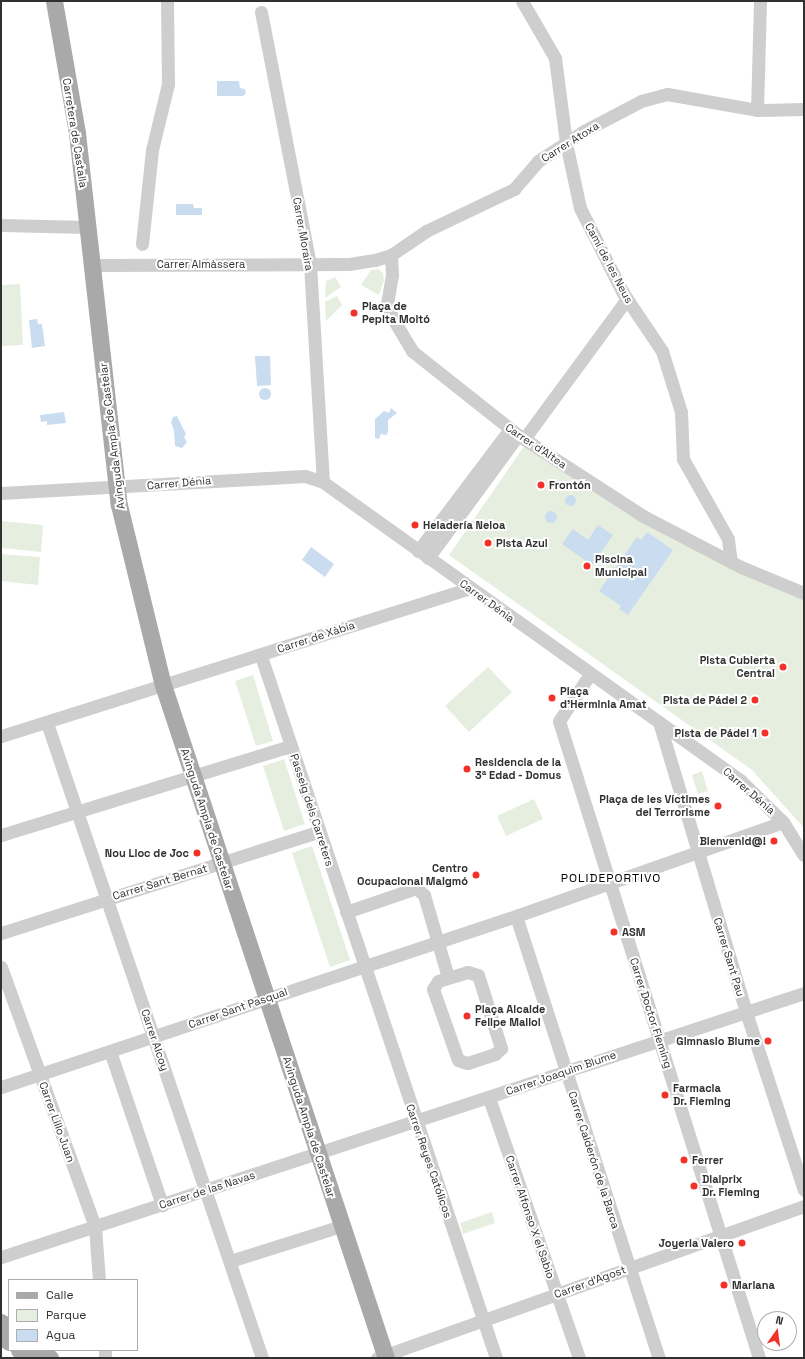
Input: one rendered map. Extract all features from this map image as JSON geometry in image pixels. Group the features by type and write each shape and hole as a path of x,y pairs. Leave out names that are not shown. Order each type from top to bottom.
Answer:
{"main road":[{"name":"Carretera de Castalla","path":"54,1 77,133 92,265"},
{"name":"Avinguda Ampla de Castelar","path":"92,265 119,505 163,685 220,863 319,1154 383,1357"},
{"path":"20,1351 30,1358"},
{"path":"40,1351 50,1358"}],"street":[{"path":"142,244 152,150 168,84 167,1"},
{"name":"Camí de les Neus","path":"522,1 555,58 566,143 580,208 626,299 662,351 681,412 683,458 728,539 731,562"},
{"path":"757,110 760,1"},
{"name":"Carrer Moraira","path":"261,12 310,264 323,482"},
{"name":"Carrer Atoxa","path":"310,264 349,264 391,256 426,231 514,189 538,161 566,143 641,100 668,94 757,110 804,109"},
{"path":"1,225 88,228"},
{"name":"Carrer d'Altea","path":"391,256 392,275 387,304 393,319 412,351 517,434 643,516 731,562 804,593"},
{"name":"Carrer Almàssera","path":"92,265 310,264"},
{"path":"423,554 626,299"},
{"name":"Carrer Dénia","path":"1,494 305,476 323,482 469,588 740,780 783,822 804,855"},
{"name":"Carrer de Xàbia","path":"1,736 261,656 469,588"},
{"name":"Passeig dels Carreters","path":"261,656 363,965"},
{"name":"Carrer Doctor Fleming","path":"590,674 559,721 759,1358"},
{"name":"Carrer Sant Pau","path":"659,722 746,1012 804,1190"},
{"name":"Carrer Alcoy","path":"47,723 262,1358"},
{"path":"1,835 290,746"},
{"name":"Carrer Sant Pasqual","path":"1,1087 154,1037 363,965 516,916 783,822"},
{"name":"Carrer Sant Bernat","path":"1,933 318,832"},
{"path":"346,912 416,888 424,895 436,941 448,977"},
{"name":"Carrer Calderón de la Barca","path":"516,916 659,1358"},
{"name":"Carrer Reyes Católicos","path":"363,965 496,1358"},
{"name":"Carrer Lillo Juan","path":"1,967 95,1227 99,1279"},
{"path":"468,972 478,974 500,1048 495,1054 467,1062 458,1060 434,989 438,981 448,977 468,972"},
{"name":"Carrer Joaquim Blume","path":"319,1154 489,1098 565,1070 804,992"},
{"path":"110,1051 162,1205"},
{"name":"Carrer Alfonso X el Sabio","path":"489,1098 579,1358"},
{"name":"Carrer de las Navas","path":"1,1257 319,1154"},
{"name":"Carrer d'Agost","path":"383,1357 804,1206"},
{"path":"230,1261 341,1226"}],"green space":[{"path":"378,269 383,273 384,280 379,295 361,285 371,270"},
{"path":"335,277 341,287 325,298 326,281"},
{"path":"20,284 23,345 1,346 1,285"},
{"path":"337,296 342,305 326,321 325,302"},
{"path":"525,445 643,516 804,593 804,828 752,770 449,555"},
{"path":"1,521 43,525 41,552 1,548"},
{"path":"1,554 40,557 38,585 1,581"},
{"path":"488,667 512,692 469,732 445,706"},
{"path":"253,675 273,741 256,746 235,681"},
{"path":"284,759 305,824 284,831 263,766"},
{"path":"702,771 708,791 698,794 692,775"},
{"path":"534,799 543,819 506,836 497,816"},
{"path":"312,846 350,960 330,967 292,853"},
{"path":"492,1212 495,1223 463,1234 460,1223"}],"water":[{"path":"217,81 239,81 240,88 245,89 246,93 243,96 217,96"},
{"path":"176,204 193,204 194,208 202,208 202,215 176,215"},
{"path":"37,319 38,324 42,324 45,346 32,348 29,320"},
{"path":"255,356 270,356 271,385 257,386"},
{"path":"263,388 267,388 271,394 267,400 263,400 259,396 259,392"},
{"path":"391,408 397,413 388,420 388,432 386,435 381,434 379,439 375,438 375,419 384,411 389,413"},
{"path":"64,412 66,423 47,425 47,421 41,422 40,415"},
{"path":"177,416 186,434 184,437 187,442 182,448 175,446 174,431 171,422 173,417"},
{"path":"570,494 574,496 576,500 574,504 570,506 566,504 564,500 566,496"},
{"path":"553,511 556,512 556,522 549,523 546,522 545,515 546,512"},
{"path":"598,525 613,535 592,565 562,544 573,529 588,540"},
{"path":"647,532 673,550 628,615 619,609 621,606 599,591 637,537 641,540"},
{"path":"311,547 334,564 325,577 302,560"}],"place":[{"name":"Plaça de Pepita Moltó","path":"354,313"},
{"name":"Frontón","path":"541,485"},
{"name":"Heladería Neloa","path":"415,525"},
{"name":"Pista Azul","path":"488,543"},
{"name":"Piscina Municipal","path":"587,566"},
{"name":"Pista Cubierta Central","path":"783,667"},
{"name":"Plaça d'Herminia Amat","path":"552,698"},
{"name":"Pista de Pádel 2","path":"755,700"},
{"name":"Pista de Pádel 1","path":"765,733"},
{"name":"Residencia de la 3ª Edad - Domus","path":"467,769"},
{"name":"Plaça de les Víctimes del Terrorisme","path":"718,806"},
{"name":"Bienvenid@!","path":"774,841"},
{"name":"Nou Lloc de Joc","path":"197,853"},
{"name":"Centro Ocupacional Maigmó","path":"476,875"},
{"name":"ASM","path":"614,932"},
{"name":"Plaça Alcalde Felipe Mallol","path":"467,1016"},
{"name":"Gimnasio Blume","path":"768,1041"},
{"name":"Farmacia Dr. Fleming","path":"665,1095"},
{"name":"Ferrer","path":"684,1160"},
{"name":"Dialprix Dr. Fleming","path":"694,1186"},
{"name":"Joyeria Valero","path":"742,1243"},
{"name":"Mariana","path":"724,1285"}],"district":[{"name":"POLIDEPORTIVO","path":"611,879"}]}
